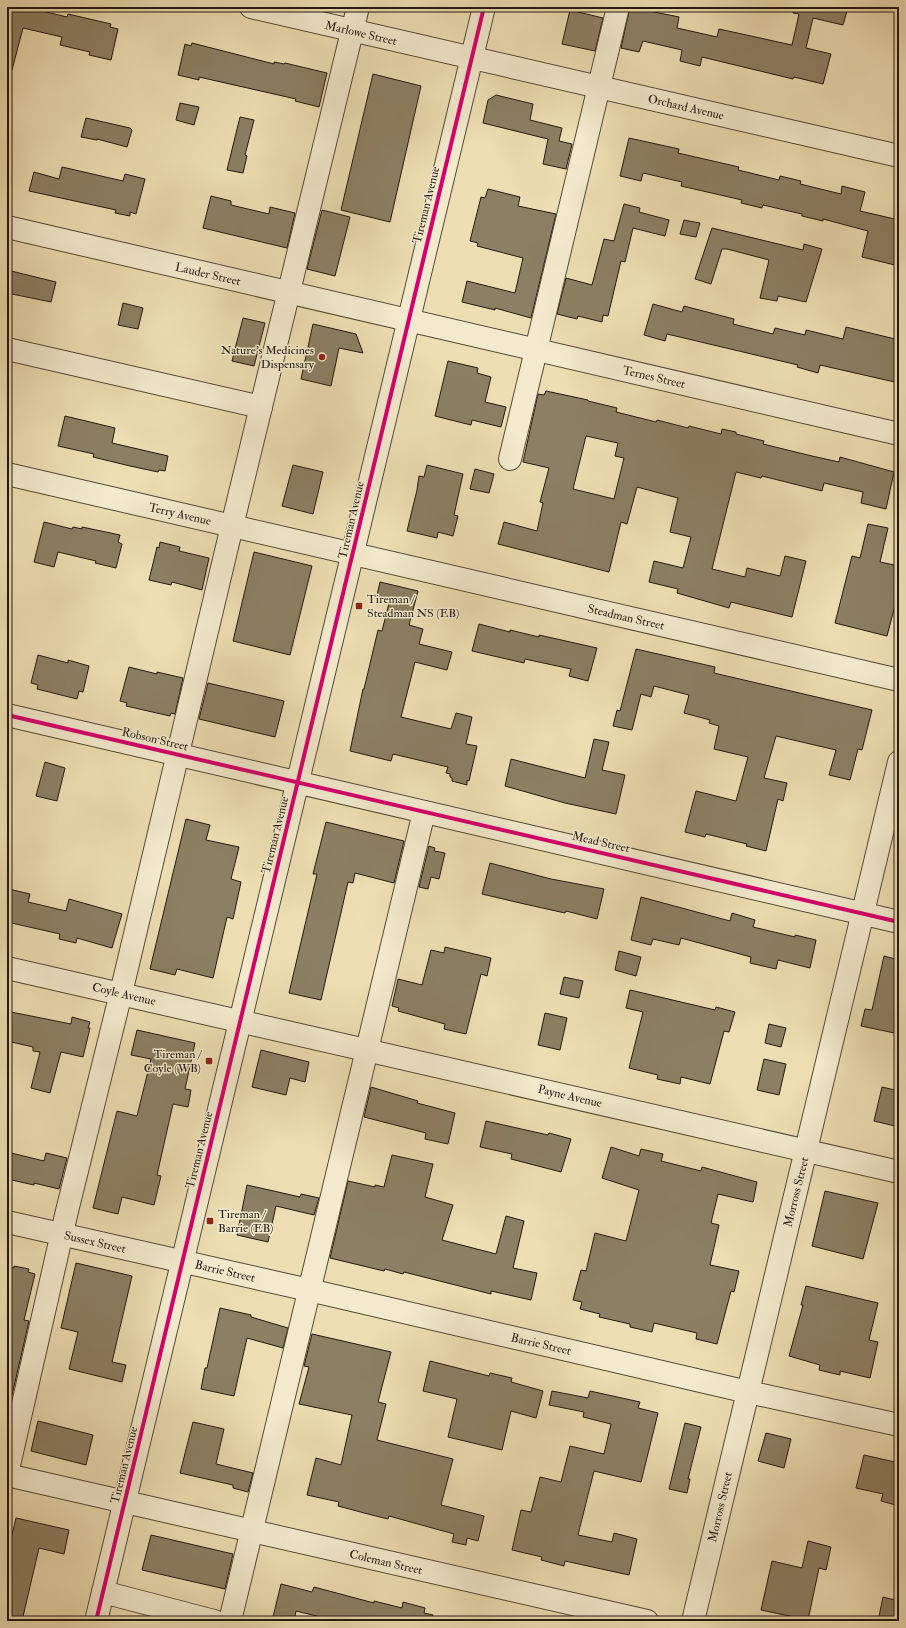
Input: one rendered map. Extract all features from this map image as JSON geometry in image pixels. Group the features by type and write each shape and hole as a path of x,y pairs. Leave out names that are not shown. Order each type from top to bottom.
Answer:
{"street":[{"name":"Marlowe Street","path":"251,7 472,58"},
{"path":"7,1475 62,1234 122,993 232,526 358,7"},
{"name":"Tireman Avenue","path":"96,1621 484,7"},
{"path":"510,459 618,7"},
{"name":"Orchard Avenue","path":"472,58 899,156"},
{"name":"Lauder Street","path":"7,227 409,321"},
{"name":"Ternes Street","path":"409,321 899,434"},
{"path":"7,349 261,407"},
{"name":"Terry Avenue","path":"7,474 353,554"},
{"name":"Steadman Street","path":"353,554 899,680"},
{"name":"Robson Street","path":"7,715 298,783"},
{"name":"Morross Street","path":"693,1621 899,762"},
{"name":"Mead Street","path":"298,783 899,922"},
{"path":"230,1621 424,812"},
{"name":"Coyle Avenue","path":"7,968 241,1020"},
{"name":"Payne Avenue","path":"241,1020 899,1172"},
{"name":"Sussex Street","path":"7,1222 183,1262"},
{"name":"Barrie Street","path":"183,1262 748,1392 899,1425"},
{"name":"Coleman Street","path":"7,1475 647,1621"},
{"path":"103,1592 146,1612 202,1620"}],"building":[{"path":"7,7 26,7 67,17 68,14 111,24 110,27 118,29 111,60 89,55 90,52 60,45 62,37 23,28 12,70 7,70"},
{"path":"630,7 679,17 677,28 717,37 719,29 792,45 799,14 793,13 794,7 830,7 847,11 843,25 813,18 806,48 831,54 823,84 794,77 793,79 702,57 700,66 680,61 682,50 643,41 639,52 621,48"},
{"path":"570,10 603,18 595,51 562,44"},
{"path":"192,43 274,64 274,62 285,63 327,73 319,107 295,101 296,99 199,77 199,80 178,75 185,44 191,46"},
{"path":"373,74 421,86 390,222 341,210"},
{"path":"496,95 533,104 530,120 562,128 559,141 572,144 566,169 543,164 548,139 483,123 488,100"},
{"path":"180,103 199,107 194,125 176,120"},
{"path":"240,117 254,120 245,155 247,156 243,173 227,170"},
{"path":"86,118 130,128 132,130 127,147 97,139 81,137"},
{"path":"629,138 679,149 678,153 739,167 738,170 779,180 780,176 801,181 800,184 841,194 842,186 865,192 860,211 899,220 899,266 862,257 868,231 823,219 823,221 802,216 802,214 763,205 762,208 741,203 742,200 681,186 682,182 643,173 641,181 620,176"},
{"path":"62,167 123,181 125,174 145,179 136,214 130,212 130,216 115,213 116,210 29,191 34,172 59,179"},
{"path":"488,189 520,197 518,206 556,214 531,318 495,308 495,310 462,302 467,281 515,293 523,258 477,246 478,243 470,241 481,197 485,198"},
{"path":"211,196 231,201 231,205 269,214 270,207 295,213 287,248 203,228"},
{"path":"624,204 640,208 639,212 669,220 665,236 633,228 625,262 621,261 608,316 603,315 602,322 578,316 577,319 557,314 566,278 592,285 604,239 614,241"},
{"path":"322,210 350,217 335,276 307,269"},
{"path":"684,220 700,223 696,237 680,234"},
{"path":"712,228 803,250 804,244 822,249 806,302 778,296 777,301 760,298 769,260 727,249 722,249 711,284 695,279"},
{"path":"7,270 56,282 51,302 7,293"},
{"path":"123,303 143,308 138,329 118,325"},
{"path":"653,304 682,312 684,306 734,319 733,324 773,334 775,328 805,335 806,330 843,339 846,327 899,340 899,383 820,365 818,373 797,367 798,365 667,334 665,341 644,335"},
{"path":"243,318 265,323 254,366 232,361"},
{"path":"313,324 356,334 363,353 339,348 331,386 301,379"},
{"path":"448,361 478,368 477,373 491,377 485,402 506,407 501,427 472,420 471,425 435,416"},
{"path":"546,391 588,400 617,408 616,412 656,422 657,420 721,434 722,429 736,432 736,434 764,441 763,444 839,462 840,457 894,472 886,509 861,503 863,492 824,483 822,491 762,476 761,478 736,472 712,569 745,577 747,568 780,576 785,556 806,561 792,617 731,602 729,608 677,593 678,589 649,582 654,561 683,568 691,537 670,532 678,498 637,487 627,524 621,522 609,572 498,544 504,522 537,531 543,503 540,502 549,468 523,462 538,394 544,395","holes":["586,436 618,443 615,456 624,458 614,499 573,489"]},
{"path":"65,416 115,428 112,443 168,456 165,471 159,470 158,472 130,466 93,457 94,454 58,446"},
{"path":"293,465 323,472 313,514 282,506"},
{"path":"427,465 463,474 454,515 458,516 453,536 438,532 437,538 407,531 419,476 424,477"},
{"path":"475,469 494,474 489,493 470,489"},
{"path":"44,522 72,529 73,527 82,529 82,527 120,535 118,542 122,544 116,568 95,563 96,561 58,552 54,567 34,562"},
{"path":"868,524 888,528 880,562 899,566 899,590 887,636 835,623 852,556 860,558"},
{"path":"160,542 180,547 179,551 209,558 202,590 172,582 171,585 149,580 157,547 159,548"},
{"path":"254,552 312,566 290,655 233,641"},
{"path":"380,582 418,591 409,625 423,629 419,644 452,652 447,670 415,662 401,717 451,729 456,713 472,717 466,744 477,746 469,781 467,780 467,785 452,781 450,774 446,773 448,767 393,754 391,761 350,751 363,689 378,630 382,631 389,603 376,600"},
{"path":"479,624 510,632 510,630 539,637 539,635 597,648 588,681 569,676 571,669 525,659 524,663 472,651"},
{"path":"636,649 715,667 714,673 872,710 862,750 858,749 850,780 829,775 836,750 776,736 764,778 787,783 783,801 778,799 766,851 746,846 747,844 706,834 705,837 685,832 696,791 736,801 748,757 714,749 719,726 709,723 710,720 684,713 689,695 654,686 651,697 641,694 632,730 613,726 617,710 620,711"},
{"path":"38,655 68,663 68,660 89,666 83,692 79,691 77,699 37,689 38,685 31,683"},
{"path":"129,667 157,674 157,672 183,678 175,714 171,713 170,716 126,706 127,703 120,701"},
{"path":"208,683 284,701 275,737 199,719"},
{"path":"594,739 609,742 602,770 625,775 616,814 565,803 505,786 511,759 585,778"},
{"path":"45,762 65,768 57,801 36,796"},
{"path":"186,819 210,825 206,840 239,847 231,879 241,882 233,919 227,917 213,978 177,969 175,975 150,969"},
{"path":"326,822 404,841 394,883 355,873 353,883 348,882 321,1000 289,993 317,874 313,874"},
{"path":"429,846 435,848 434,851 445,853 439,879 431,877 428,889 419,887"},
{"path":"490,863 551,879 604,889 597,919 566,911 565,913 482,894"},
{"path":"9,889 30,894 28,902 66,911 69,899 122,914 112,948 77,938 76,943 59,939 60,934 7,922 7,896"},
{"path":"641,897 730,921 732,913 755,920 753,927 795,937 795,935 816,940 810,968 778,960 776,969 750,963 751,957 681,938 679,945 653,939 651,945 631,940"},
{"path":"445,947 491,958 487,976 481,974 466,1034 444,1029 445,1024 398,1011 399,1008 392,1006 398,979 422,985 431,950 444,953"},
{"path":"619,951 641,957 636,976 615,970"},
{"path":"884,956 899,960 899,993 894,1014 899,1015 899,1034 861,1026 865,1009 872,1010"},
{"path":"564,977 583,981 579,998 560,994"},
{"path":"630,990 715,1010 716,1007 735,1012 729,1032 724,1031 710,1084 681,1077 680,1084 657,1079 658,1075 629,1068 643,1012 626,1008"},
{"path":"11,1012 71,1024 72,1017 90,1022 83,1057 61,1052 50,1093 31,1088 40,1052 33,1051 33,1047 7,1041 7,1028"},
{"path":"545,1013 567,1018 560,1050 538,1045"},
{"path":"769,1024 786,1028 781,1047 765,1043"},
{"path":"137,1030 195,1043 185,1089 191,1090 188,1107 173,1104 157,1175 161,1176 154,1205 122,1197 118,1214 93,1208 117,1111 137,1116 151,1059 131,1055"},
{"path":"261,1050 309,1062 305,1082 290,1078 286,1095 252,1087"},
{"path":"764,1059 786,1064 779,1095 757,1090"},
{"path":"371,1087 418,1101 417,1103 455,1113 448,1144 425,1139 426,1133 364,1117"},
{"path":"882,1087 899,1091 899,1111 895,1126 874,1121"},
{"path":"486,1121 548,1135 549,1133 571,1139 561,1172 511,1159 512,1154 480,1147"},
{"path":"611,1147 639,1156 641,1149 663,1154 661,1161 701,1171 702,1167 757,1182 753,1202 718,1194 711,1223 719,1225 710,1265 739,1271 734,1292 731,1291 717,1344 696,1339 697,1333 654,1323 652,1332 630,1327 630,1324 599,1317 600,1314 580,1309 582,1302 573,1300 581,1270 586,1271 595,1233 626,1241 639,1190 602,1178"},
{"path":"7,1152 44,1161 46,1153 67,1158 59,1189 7,1179"},
{"path":"392,1155 433,1164 425,1197 453,1205 442,1240 496,1254 506,1216 524,1221 513,1268 537,1273 531,1300 491,1291 491,1294 404,1272 403,1274 385,1269 384,1271 330,1258 348,1181 375,1187 375,1185 384,1187"},
{"path":"247,1185 300,1197 301,1194 319,1198 314,1215 276,1206 268,1242 237,1235"},
{"path":"825,1191 878,1203 863,1259 812,1246"},
{"path":"76,1263 132,1276 112,1362 126,1365 122,1382 69,1369 78,1332 61,1328"},
{"path":"7,1266 29,1269 28,1272 35,1274 24,1320 29,1321 10,1404 7,1404"},
{"path":"806,1286 878,1303 869,1340 878,1342 870,1378 840,1371 840,1375 819,1370 820,1365 789,1356 803,1305 801,1305"},
{"path":"220,1308 251,1315 251,1317 288,1328 283,1348 247,1338 234,1396 201,1389"},
{"path":"312,1334 391,1352 378,1402 386,1404 377,1440 453,1459 441,1505 484,1516 478,1541 467,1538 466,1545 452,1542 454,1534 389,1516 388,1519 368,1514 338,1506 339,1502 307,1495 316,1458 341,1465 352,1415 299,1404 309,1367 304,1366"},
{"path":"430,1361 489,1376 490,1373 512,1378 511,1382 543,1391 536,1418 511,1411 502,1450 448,1437 457,1399 423,1391"},
{"path":"552,1391 588,1398 590,1391 640,1402 638,1408 658,1413 641,1482 594,1471 578,1535 612,1542 614,1533 637,1539 629,1575 565,1561 564,1566 541,1560 542,1557 512,1550 521,1510 531,1512 540,1477 561,1482 570,1446 604,1454 611,1424 583,1417 584,1412 549,1405"},
{"path":"38,1421 93,1435 86,1465 31,1451"},
{"path":"193,1422 224,1429 216,1464 253,1473 248,1492 233,1488 233,1485 180,1473"},
{"path":"685,1423 701,1427 688,1479 690,1479 687,1493 669,1489"},
{"path":"766,1433 791,1439 784,1468 758,1461"},
{"path":"864,1455 899,1463 899,1506 881,1501 883,1494 856,1488"},
{"path":"16,1518 69,1530 64,1554 39,1548 22,1621 7,1621 7,1556"},
{"path":"151,1535 233,1554 225,1589 142,1570"},
{"path":"808,1541 831,1547 826,1570 819,1568 808,1620 761,1610 772,1561 802,1568"},
{"path":"281,1584 312,1592 314,1587 374,1603 374,1601 402,1608 403,1602 425,1608 424,1613 433,1615 432,1621 337,1621 296,1611 294,1621 272,1621"},
{"path":"883,1597 899,1601 899,1621 878,1621"}],"cycle path":[{"path":"96,1621 484,7"},
{"path":"7,715 899,922"}],"place":[{"name":"Nature's Medicines Dispensary","path":"322,357"},
{"name":"Tireman / Steadman NS (EB)","path":"359,606"},
{"name":"Tireman / Coyle (WB)","path":"209,1061"},
{"name":"Tireman / Barrie (EB)","path":"210,1221"}]}
